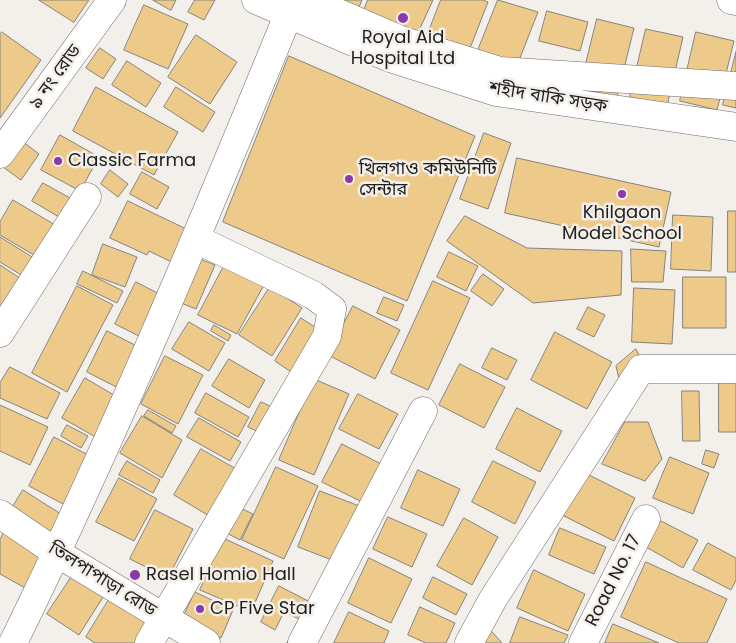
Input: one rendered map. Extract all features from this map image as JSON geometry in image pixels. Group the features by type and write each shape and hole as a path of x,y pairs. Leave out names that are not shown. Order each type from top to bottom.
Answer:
{"street":[{"name":"৯ নং রোড","path":"0,154 112,0"},
{"name":"শহীদ বাকি সড়ক","path":"256,0 298,6 500,71 736,86"},
{"path":"731,0 736,1"},
{"name":"শহীদ বাকি সড়ক","path":"298,6 390,58 496,92 736,127"},
{"path":"13,643 57,553 298,6"},
{"path":"0,333 87,197"},
{"path":"149,643 327,336 332,309 313,295 196,239"},
{"path":"469,643 493,599 641,369 736,369"},
{"path":"302,643 423,411"},
{"name":"তিলপাপাড়া রোড","path":"0,514 57,553 206,643"},
{"name":"Road No. 17","path":"582,643 646,519"}],"building":[{"path":"39,0 89,0 74,22"},
{"path":"153,0 176,0 171,10"},
{"path":"195,0 215,0 204,20 188,12"},
{"path":"342,0 362,0 359,7"},
{"path":"368,0 433,0 411,48 359,22"},
{"path":"441,0 483,0 488,2 465,61 424,44"},
{"path":"498,0 538,12 514,73 475,58"},
{"path":"144,5 188,24 168,69 124,50"},
{"path":"547,11 588,22 580,51 539,41"},
{"path":"597,19 634,28 617,97 580,88"},
{"path":"646,29 683,37 667,106 630,97"},
{"path":"2,32 41,60 0,118 0,34"},
{"path":"696,32 734,41 717,110 680,101"},
{"path":"196,35 237,62 210,104 168,77"},
{"path":"100,48 116,59 103,79 86,68"},
{"path":"736,52 736,108 723,105"},
{"name":"খিলগাও কমিউনিটি সেন্টার","path":"289,56 475,136 407,301 223,222"},
{"path":"127,61 161,83 146,107 112,85"},
{"path":"96,87 178,132 154,175 73,131"},
{"path":"176,87 215,112 203,132 164,107"},
{"path":"484,133 511,143 488,209 460,199"},
{"path":"60,135 99,157 80,191 41,170"},
{"path":"22,141 39,154 21,180 3,167"},
{"path":"517,158 671,192 659,247 505,213"},
{"path":"110,170 128,184 118,197 101,184"},
{"path":"142,172 169,187 157,209 130,194"},
{"path":"43,183 70,198 59,217 32,201"},
{"path":"13,200 57,226 39,258 0,235 0,222"},
{"path":"128,201 205,238 190,271 149,251 147,255 110,238"},
{"path":"728,211 736,211 736,272 728,272"},
{"path":"673,215 713,217 711,271 671,269"},
{"path":"465,216 527,248 622,251 621,295 533,303 447,241"},
{"path":"0,237 37,260 26,278 0,262"},
{"path":"103,244 137,257 125,287 92,275"},
{"path":"631,249 666,251 663,282 632,282"},
{"path":"449,252 478,266 466,291 437,277"},
{"path":"200,259 215,265 196,309 181,303"},
{"path":"0,265 29,284 0,318"},
{"path":"224,266 264,285 237,334 198,315"},
{"path":"83,271 123,291 117,303 77,284"},
{"path":"483,274 504,289 492,306 471,291"},
{"path":"683,277 726,277 726,328 683,328"},
{"path":"433,281 470,298 428,390 391,373"},
{"path":"136,282 179,304 159,346 115,324"},
{"path":"77,286 113,305 67,392 32,373"},
{"path":"270,287 302,308 272,356 239,335"},
{"path":"634,288 675,290 672,344 632,342"},
{"path":"384,297 404,305 397,321 377,313"},
{"path":"353,306 400,330 375,379 328,355"},
{"path":"588,307 605,315 594,337 577,329"},
{"path":"301,318 321,331 294,374 275,361"},
{"path":"189,322 225,343 209,371 172,349"},
{"path":"214,325 231,335 228,341 211,331"},
{"path":"107,331 151,353 130,394 87,372"},
{"path":"555,332 612,362 587,409 531,380"},
{"path":"492,348 517,360 507,380 482,368"},
{"path":"636,349 641,360 619,379 616,366"},
{"path":"165,356 203,375 178,424 141,404"},
{"path":"229,359 265,380 249,408 212,386"},
{"path":"460,364 505,387 484,428 439,405"},
{"path":"10,367 60,393 47,419 0,398 0,383"},
{"path":"85,378 124,401 101,440 62,418"},
{"path":"314,379 349,394 314,475 279,460"},
{"path":"719,381 736,381 736,432 719,432"},
{"path":"682,391 699,391 700,441 683,441"},
{"path":"206,393 249,417 238,437 195,413"},
{"path":"358,394 398,414 379,449 339,429"},
{"path":"261,402 274,408 261,433 248,427"},
{"path":"0,405 48,427 30,465 0,451"},
{"path":"517,408 562,431 540,472 496,449"},
{"path":"148,410 176,426 172,433 144,416"},
{"path":"142,416 182,440 162,478 120,453"},
{"path":"199,418 241,442 230,461 187,437"},
{"path":"625,422 648,422 662,459 645,481 602,464"},
{"path":"67,425 88,436 81,448 61,436"},
{"path":"54,437 92,457 67,506 29,486"},
{"path":"342,444 383,465 364,503 322,482"},
{"path":"201,449 238,470 211,517 174,495"},
{"path":"706,450 719,454 714,468 702,464"},
{"path":"670,457 709,473 693,514 653,498"},
{"path":"127,461 160,480 153,493 119,475"},
{"path":"493,461 536,482 515,524 472,502"},
{"path":"276,467 318,486 284,559 242,540"},
{"path":"418,470 460,489 443,526 401,508"},
{"path":"583,472 635,498 614,541 562,515"},
{"path":"119,478 157,499 134,541 96,522"},
{"path":"23,490 61,514 49,534 11,510"},
{"path":"320,491 362,507 340,563 298,547"},
{"path":"232,504 253,514 240,540 219,529"},
{"path":"155,510 193,529 168,578 130,559"},
{"path":"388,517 427,534 412,567 373,549"},
{"path":"464,518 498,537 472,585 437,566"},
{"path":"661,521 698,540 683,568 646,547"},
{"path":"7,526 49,549 27,589 0,574 0,540"},
{"path":"560,528 606,547 594,574 549,555"},
{"path":"223,538 273,561 251,612 200,590"},
{"path":"708,543 736,558 736,580 731,590 693,570"},
{"path":"369,558 412,579 391,623 348,603"},
{"path":"646,562 727,599 707,643 679,643 621,617"},
{"path":"534,570 585,594 568,631 517,608"},
{"path":"74,573 105,594 79,635 47,614"},
{"path":"433,577 467,594 456,615 423,598"},
{"path":"279,586 318,606 300,643 287,643 299,619 284,612 275,630 261,622"},
{"path":"195,592 233,610 221,638 182,620"},
{"path":"113,593 153,617 137,643 95,643 86,637"},
{"path":"420,607 455,623 446,643 426,643 408,635"},
{"path":"349,612 389,631 384,643 334,643"},
{"path":"520,617 568,635 564,643 510,643"},
{"path":"485,624 502,643 476,643"},
{"path":"613,624 659,643 605,643"}],"place":[{"name":"Royal Aid Hospital Ltd","path":"403,18"},
{"name":"Classic Farma","path":"58,161"},
{"name":"খিলগাও কমিউনিটি সেন্টার","path":"349,179"},
{"name":"Khilgaon Model School","path":"622,194"},
{"name":"Rasel Homio Hall","path":"135,575"},
{"name":"CP Five Star","path":"200,609"}]}
